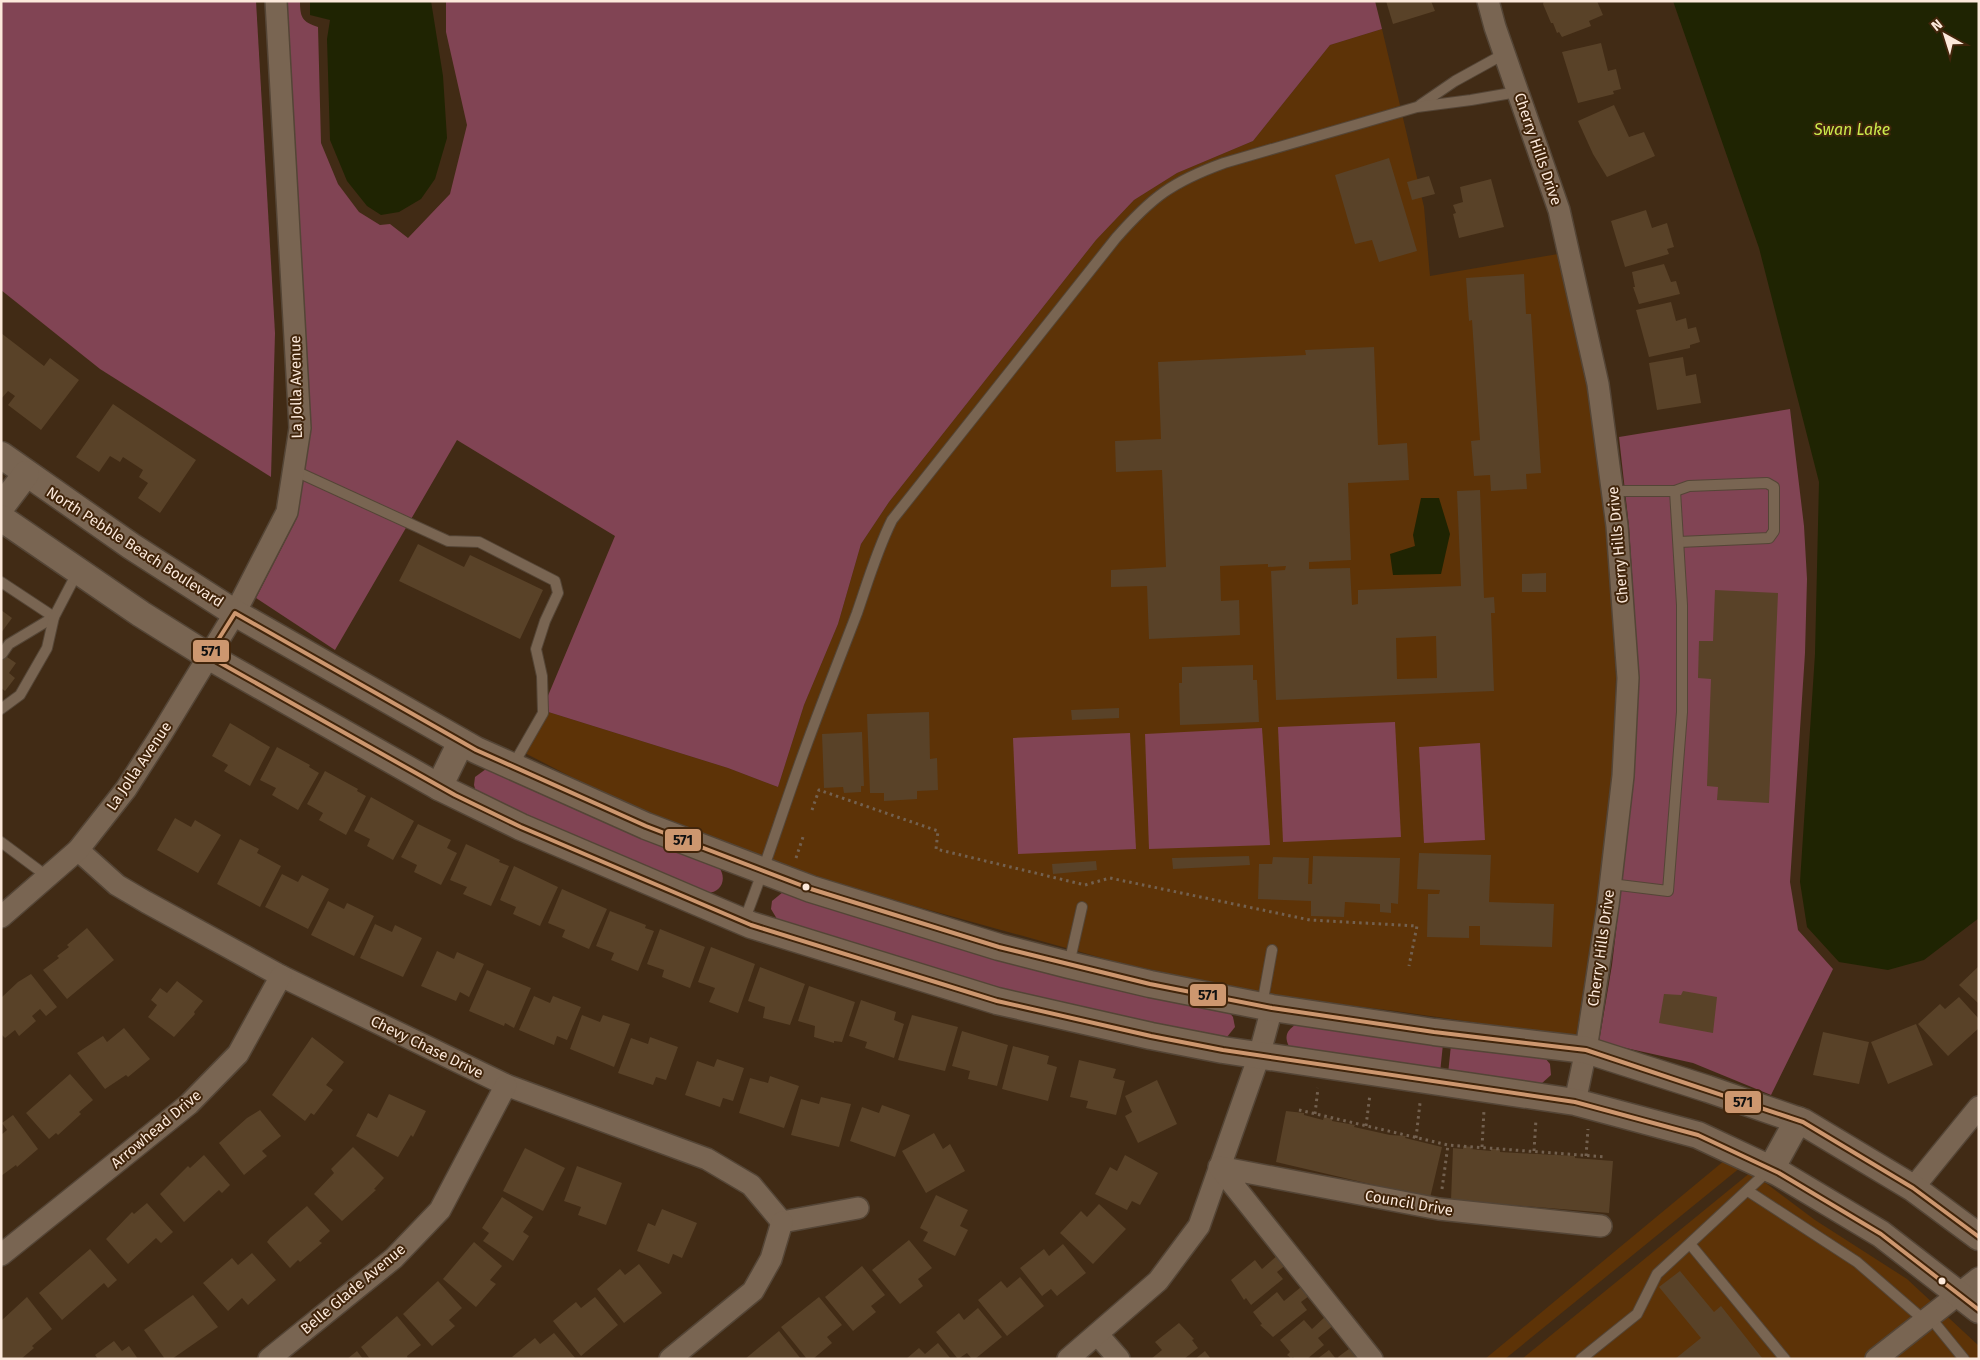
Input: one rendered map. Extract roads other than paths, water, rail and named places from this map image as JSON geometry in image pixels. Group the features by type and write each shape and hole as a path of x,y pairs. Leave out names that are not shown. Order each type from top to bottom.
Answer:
{"street":[{"name":"La Jolla Avenue","path":"4,909 48,877 78,850 126,788 235,613 287,512 300,428 276,1"},
{"name":"Cherry Hills Drive","path":"1488,1 1504,54 1559,210 1598,384 1614,491 1628,678 1623,776 1611,884 1586,1050 1582,1111"},
{"name":"North Pebble Beach Boulevard","path":"1,455 131,546 235,613 461,742 512,767 646,826 764,872 868,906 1069,965 1150,984 1267,1007 1434,1032 1586,1050 1708,1088 1798,1120 1913,1188 1979,1237"},
{"path":"1,508 26,474"},
{"path":"1,518 208,656 439,787 521,827 743,921 997,1001 1151,1036 1582,1111 1698,1135 1771,1169 1969,1285 1979,1310"},
{"path":"439,787 461,742"},
{"name":"Chevy Chase Drive","path":"78,850 117,885 281,976 506,1085 707,1159 751,1184 782,1222"},
{"name":"Arrowhead Drive","path":"1,1255 189,1104 238,1054 281,976"},
{"path":"1068,1359 1158,1281 1199,1226 1259,1056 1267,1007"},
{"name":"Belle Glade Avenue","path":"269,1359 394,1258 440,1210 506,1085"},
{"path":"1913,1188 1979,1107"},
{"path":"1771,1169 1798,1120"},
{"path":"1219,1167 1372,1359"},
{"name":"Council Drive","path":"1219,1167 1439,1210 1601,1226"},
{"path":"670,1359 753,1291 771,1259 782,1222 858,1208"},
{"path":"1876,1359 1969,1285"},
{"path":"1098,1334 1118,1359"}],"lane":[{"path":"1417,106 1455,81 1504,54"},
{"path":"743,921 764,872 832,672 856,614 880,544 892,520 1116,238 1144,206 1171,186 1193,174 1224,163 1417,106 1472,100 1517,92"},
{"path":"293,470 448,541 479,542 555,580 558,593 545,621 536,649 542,676 543,713 512,767"},
{"path":"1614,491 1675,491 1689,486 1767,483 1774,487 1774,531 1769,538 1679,542"},
{"path":"1611,884 1668,892 1682,712 1682,605 1675,491"},
{"path":"1,709 20,695 47,648 54,617 78,571"},
{"path":"1,582 54,617"},
{"path":"2,654 16,639 54,617"},
{"path":"1,842 48,877"},
{"path":"1069,965 1082,907"},
{"path":"1267,1007 1272,950"},
{"path":"1581,1359 1637,1314 1658,1274 1771,1169"},
{"path":"1748,1191 1857,1262 1927,1318 1964,1359"},
{"path":"1690,1244 1785,1359"}],"water":[{"path":"310,1 431,1 443,76 447,138 435,179 421,199 399,212 381,215 367,206 347,181 330,140 327,39 330,20 310,15"},
{"name":"Swan Lake","path":"1673,1 1979,1 1979,918 1924,960 1888,970 1839,962 1807,927 1800,882 1815,654 1819,482 1759,248"},
{"path":"1421,498 1439,498 1450,534 1441,574 1393,575 1390,554 1415,546 1413,535"}]}
